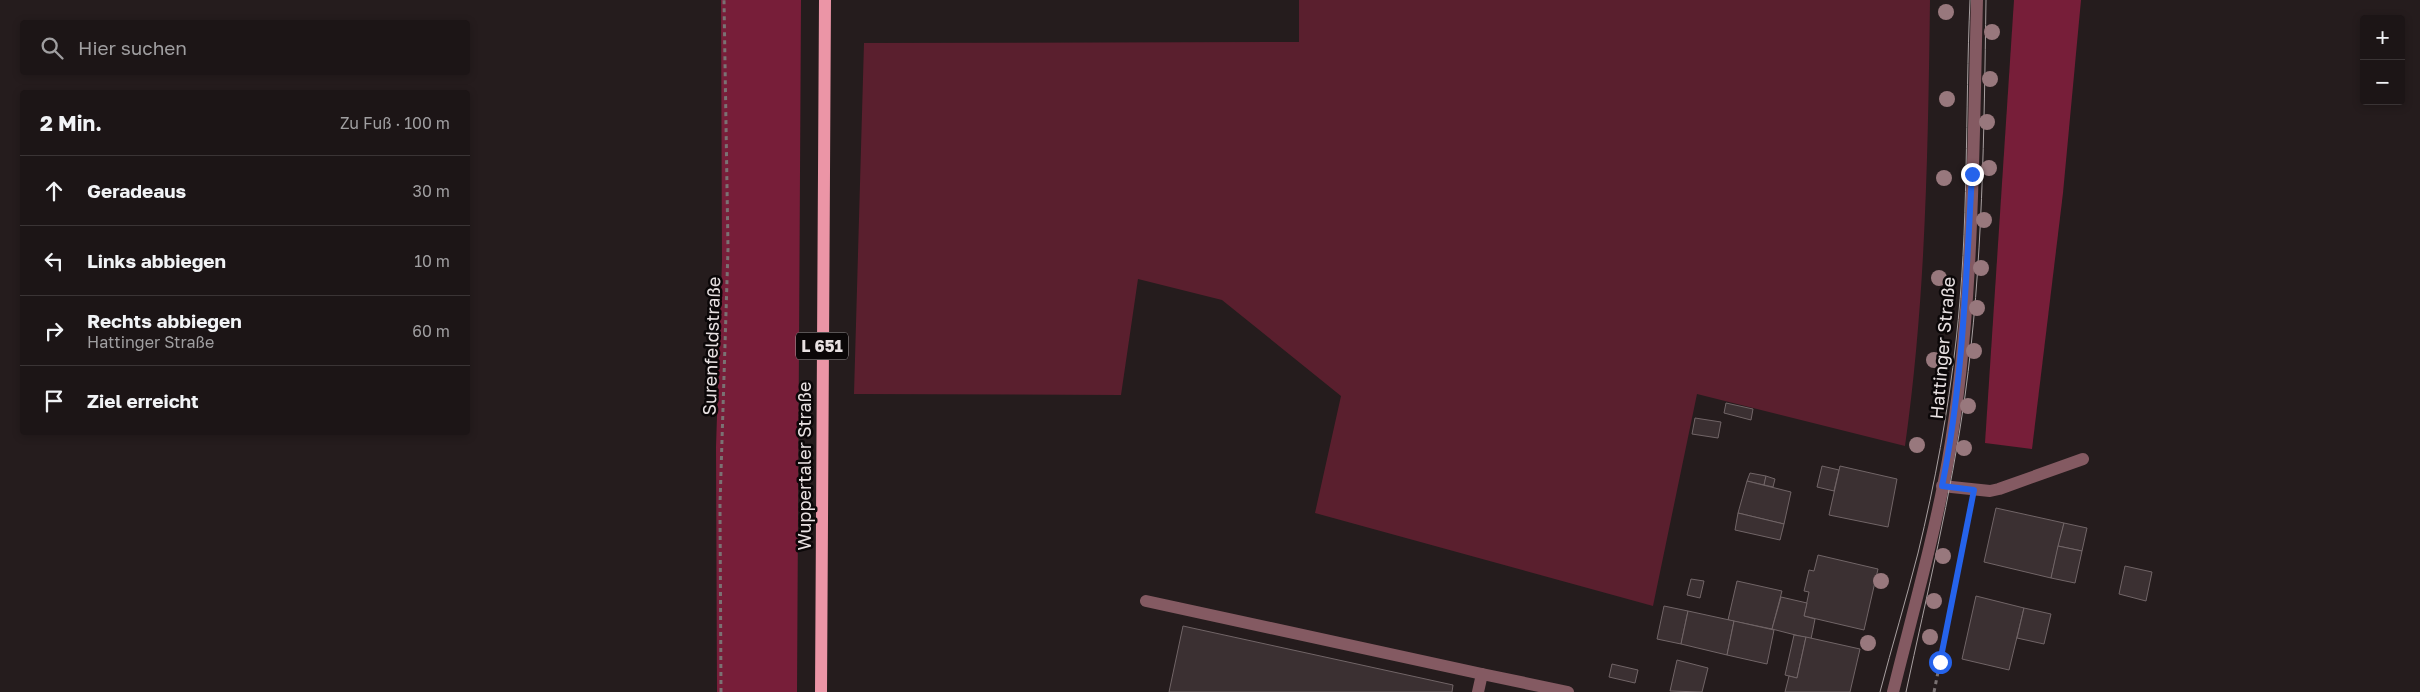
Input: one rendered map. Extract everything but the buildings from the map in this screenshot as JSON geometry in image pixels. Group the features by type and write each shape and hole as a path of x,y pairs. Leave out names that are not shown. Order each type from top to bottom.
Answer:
{"main road":[{"name":"Wuppertaler Straße","path":"820,692 825,0"}],"street":[{"name":"Hattinger Straße","path":"1893,692 1932,536 1952,429 1964,316 1972,174 1977,0"},
{"path":"1942,486 1974,490 1999,489 2083,459"},
{"path":"1146,601 1568,692"},
{"path":"1478,692 1482,674"}],"path":[{"name":"Surenfeldstraße","path":"721,692 720,504 728,248 724,0"},
{"path":"1934,692 1974,490"}],"shaded area":[{"path":"721,0 801,0 797,692 717,692 716,447 722,261"},
{"path":"1299,0 1930,0 1927,168 1922,279 1905,446 1697,394 1653,606 1315,513 1341,396 1222,300 1138,279 1121,395 854,394 864,43 1299,42"},
{"path":"2014,0 2081,0 2063,193 2032,449 1985,443"}],"tram line":[{"path":"1880,692 1924,527 1953,368 1963,256 1970,0"},
{"path":"1906,692 1953,470 1971,347 1982,198 1986,0"}],"route":[{"path":"1940,662 1974,490 1942,486 1948,459 1958,380 1964,316 1972,174"}]}
